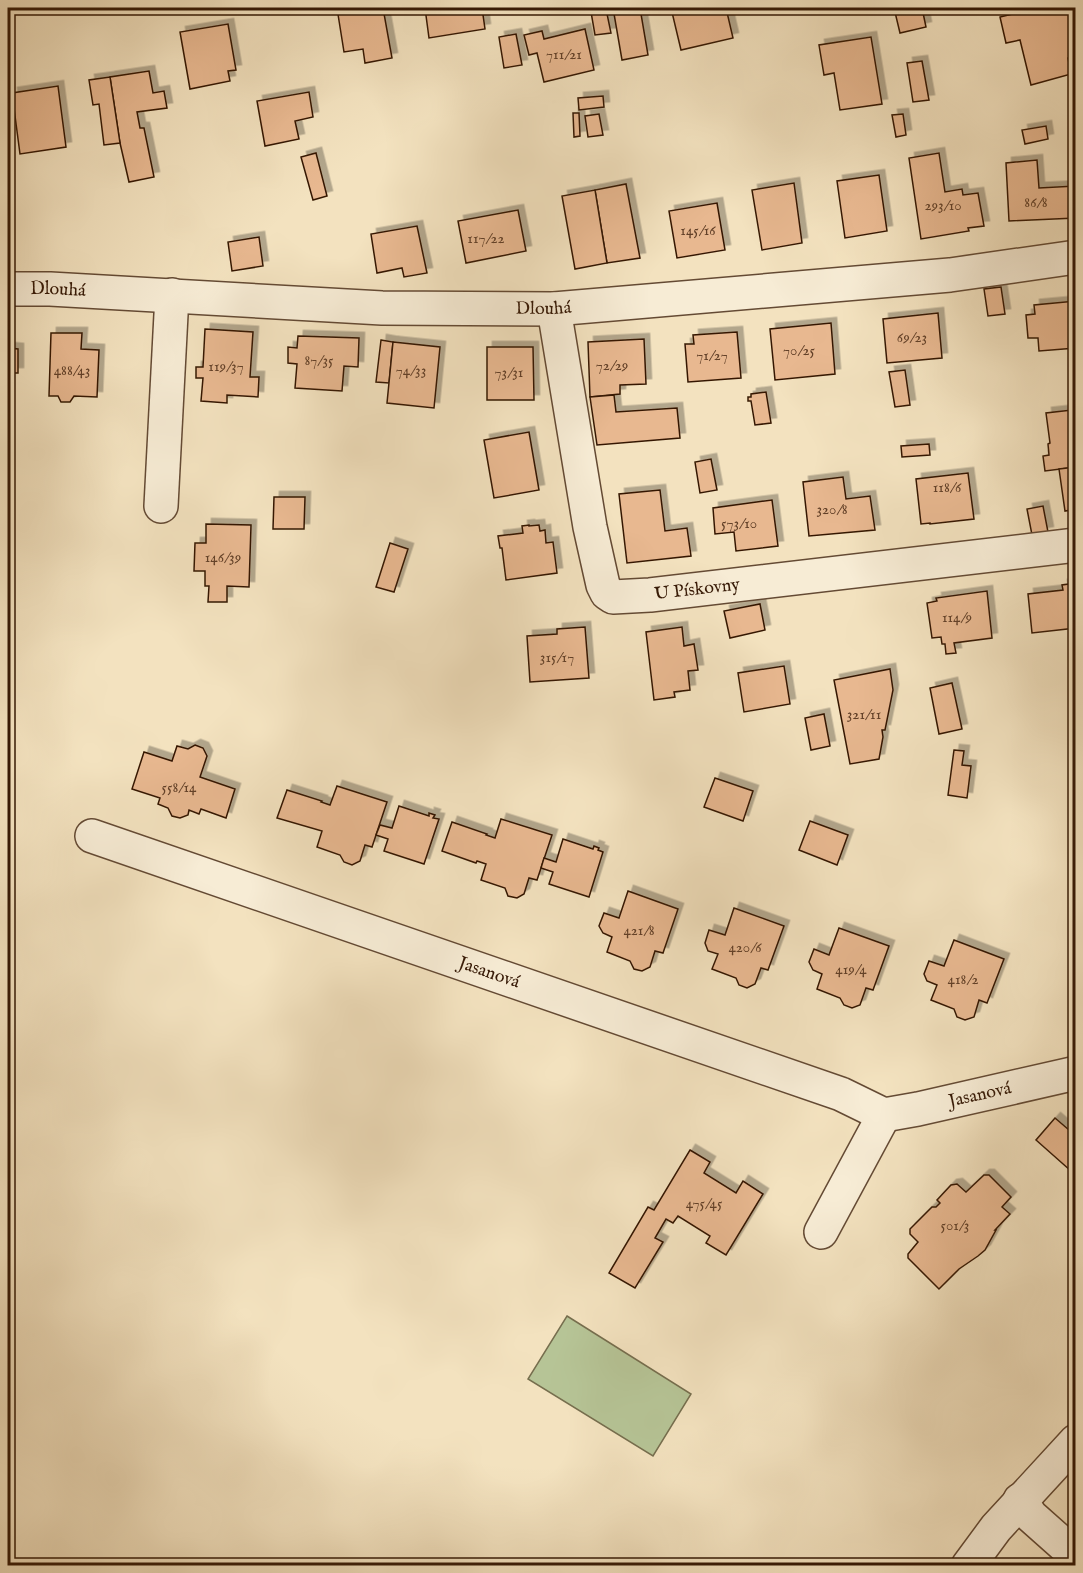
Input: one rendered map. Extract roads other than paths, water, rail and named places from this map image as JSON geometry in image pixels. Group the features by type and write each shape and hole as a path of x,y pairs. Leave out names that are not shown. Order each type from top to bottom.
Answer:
{"street":[{"name":"Dlouhá","path":"8,289 172,295 382,308 554,309 950,275 1076,257"},
{"path":"161,506 172,295"},
{"name":"U Pískovny","path":"554,309 590,527 603,585 607,593 614,597 650,595 1076,545"},
{"name":"Jasanová","path":"92,836 841,1094 884,1115 1076,1073"},
{"path":"821,1232 884,1115"},
{"path":"968,1566 1020,1500 1076,1442"},
{"path":"1020,1500 1031,1516 1076,1556"}]}
